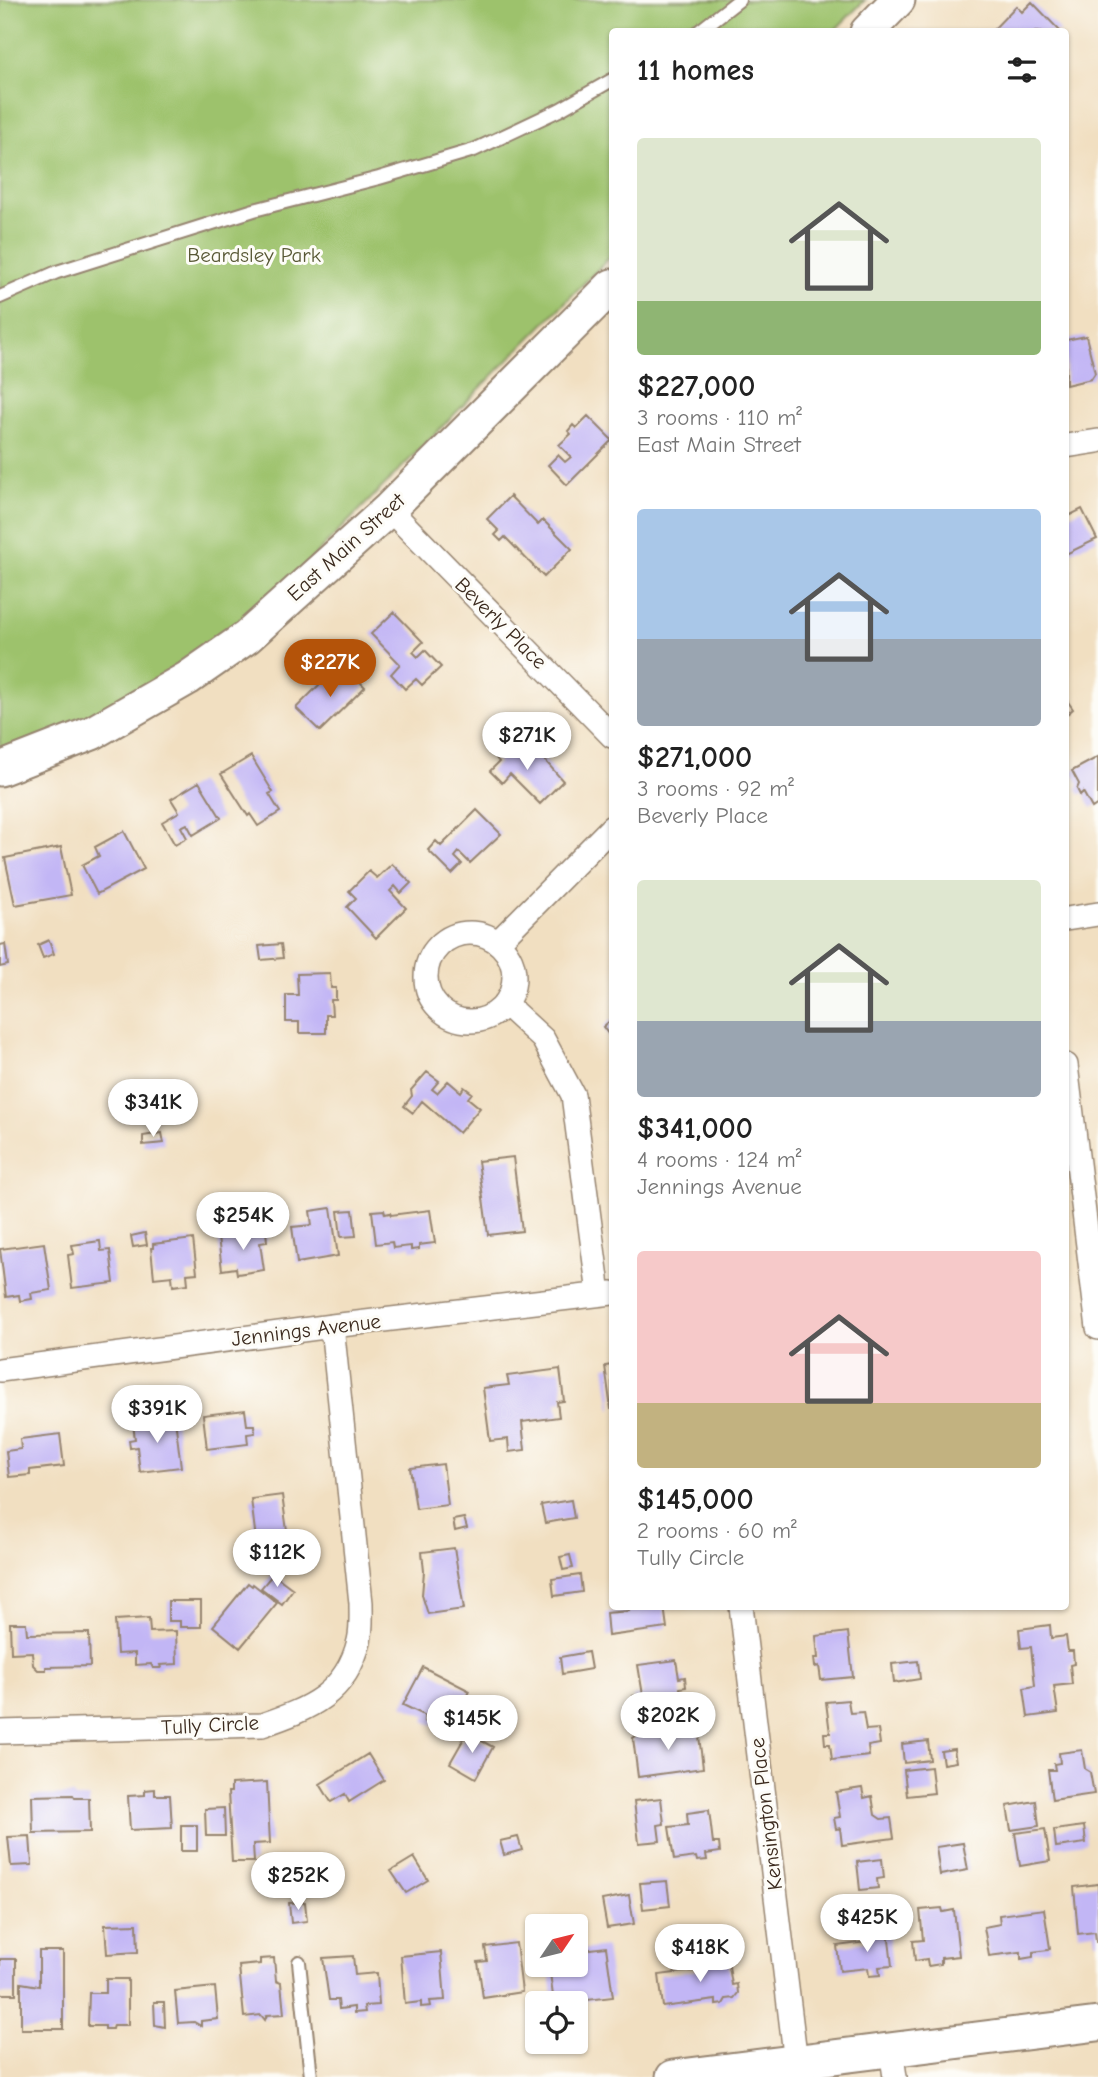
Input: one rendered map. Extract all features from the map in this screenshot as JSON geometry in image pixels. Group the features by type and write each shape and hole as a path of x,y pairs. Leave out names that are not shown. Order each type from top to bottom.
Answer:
{"main road":[{"path":"871,28 898,0"},
{"name":"East Main Street","path":"0,769 92,733 188,678 247,637 389,509 609,289"},
{"path":"673,2077 796,2063 893,2064 1098,2024"}],"street":[{"path":"1069,446 1098,441"},
{"name":"Beverly Place","path":"389,509 609,733"},
{"path":"498,942 609,830"},
{"path":"1069,919 1098,914"},
{"path":"470,932 485,935 498,942 513,964 515,978 512,992 505,1004 494,1014 480,1020 465,1021 451,1017 439,1008 430,996 426,982 432,953 442,942 455,934 470,932"},
{"path":"505,1004 542,1039 573,1095 606,1293"},
{"path":"1069,1095 1083,1234 1098,1328"},
{"name":"Jennings Avenue","path":"0,1370 606,1293"},
{"name":"Tully Circle","path":"0,1732 262,1725 300,1712 331,1693 351,1667 360,1639 361,1603 331,1326"},
{"name":"Kensington Place","path":"741,1610 796,2063"}],"lane":[{"path":"703,28 739,0"},
{"path":"0,297 57,272 254,210 474,150 559,110 609,82"},
{"path":"299,1962 311,2077"}],"green space":[{"name":"Beardsley Park","path":"0,0 865,0 837,28 609,28 609,258 258,613 143,694 0,765"}],"building":[{"path":"1032,2 1057,28 995,28 1016,6 1022,12"},
{"path":"1086,336 1095,373 1091,379 1069,384 1069,339"},
{"path":"588,416 609,437 609,443 567,485 548,465 558,455 565,462 571,457 559,445 571,434 568,431 573,425 576,428"},
{"path":"510,496 538,525 543,520 572,549 544,577 505,537 501,541 495,535 499,531 487,519"},
{"path":"1082,509 1097,539 1069,553 1069,516"},
{"path":"394,612 423,642 413,652 418,657 425,650 441,667 422,685 416,679 405,689 391,674 400,664 371,634"},
{"path":"346,668 365,687 320,731 296,708 326,678 331,682"},
{"path":"514,740 523,750 519,754 525,760 535,749 563,781 540,804 510,774 502,783 490,771 499,762 496,758"},
{"path":"251,756 273,792 269,794 280,812 258,826 250,814 248,816 221,774"},
{"path":"1098,757 1098,804 1092,808 1083,792 1080,795 1077,789 1079,784 1072,771"},
{"path":"199,782 221,818 193,835 187,824 181,827 187,838 175,845 162,822 179,812 171,799"},
{"path":"477,810 501,834 470,863 459,852 455,857 462,864 452,874 428,850 436,841 441,846"},
{"path":"124,831 144,869 97,894 82,865 99,856 95,847"},
{"path":"61,847 71,895 15,905 5,858"},
{"path":"392,864 411,883 401,893 395,886 390,891 406,908 376,938 347,907 356,898 349,891 369,871 377,878"},
{"path":"49,940 54,954 43,958 38,945"},
{"path":"5,944 8,965 0,967 0,945"},
{"path":"281,944 283,958 261,960 259,946"},
{"path":"330,973 331,988 336,988 336,1000 331,1000 332,1015 326,1015 326,1033 299,1033 299,1022 286,1022 286,995 298,995 297,974"},
{"path":"609,1022 609,1035 603,1027"},
{"path":"427,1072 439,1081 432,1089 437,1093 448,1081 461,1092 464,1087 472,1093 468,1098 480,1108 459,1133 422,1101 413,1113 404,1106 412,1096 411,1090"},
{"path":"156,1101 158,1111 146,1113 144,1104"},
{"path":"162,1133 164,1143 143,1145 143,1136"},
{"path":"513,1157 522,1231 488,1235 478,1161"},
{"path":"331,1208 338,1256 297,1263 292,1227 312,1225 310,1211"},
{"path":"353,1210 356,1236 341,1237 338,1211"},
{"path":"384,1210 385,1214 391,1215 430,1210 435,1243 419,1245 419,1249 411,1250 411,1246 393,1248 392,1242 376,1244 372,1211"},
{"path":"266,1230 267,1242 260,1243 264,1270 237,1274 236,1268 222,1270 218,1237"},
{"path":"145,1233 147,1245 133,1247 131,1236"},
{"path":"193,1239 197,1273 187,1274 188,1284 173,1286 172,1276 154,1278 151,1248 153,1244"},
{"path":"100,1241 101,1251 110,1250 114,1283 72,1288 68,1255 74,1254 72,1245"},
{"path":"44,1243 51,1290 31,1293 32,1299 20,1301 19,1295 6,1297 0,1249"},
{"path":"609,1365 609,1395 605,1366"},
{"path":"560,1369 564,1401 557,1402 559,1417 522,1422 525,1450 509,1452 508,1439 490,1441 483,1388 509,1385 507,1376"},
{"path":"245,1410 247,1425 254,1425 255,1433 247,1434 248,1444 207,1449 203,1415"},
{"path":"175,1419 181,1467 140,1472 137,1447 130,1448 129,1440 135,1439 133,1424"},
{"path":"60,1434 64,1466 30,1470 30,1475 9,1477 6,1451 21,1449 20,1439"},
{"path":"443,1464 448,1505 416,1509 410,1468"},
{"path":"282,1495 290,1552 258,1556 251,1499"},
{"path":"571,1500 574,1518 545,1523 541,1505"},
{"path":"464,1518 467,1528 455,1531 453,1520"},
{"path":"454,1548 464,1609 428,1614 422,1595 422,1552"},
{"path":"570,1555 573,1568 563,1570 560,1557"},
{"path":"273,1574 293,1589 282,1604 261,1588"},
{"path":"580,1575 582,1592 554,1596 552,1579"},
{"path":"248,1583 277,1603 240,1648 213,1626"},
{"path":"168,1601 201,1601 201,1627 180,1627 180,1621 168,1621"},
{"path":"665,1610 667,1628 608,1636 606,1613"},
{"path":"149,1618 150,1632 176,1631 177,1664 160,1665 161,1668 153,1668 151,1664 135,1665 135,1653 117,1654 115,1620"},
{"path":"10,1623 26,1623 27,1634 89,1633 90,1666 46,1667 46,1670 38,1670 33,1665 32,1652 11,1653"},
{"path":"1050,1625 1051,1638 1066,1636 1068,1651 1073,1651 1074,1664 1070,1665 1072,1684 1054,1686 1058,1713 1028,1717 1024,1688 1035,1686 1031,1647 1021,1648 1019,1629"},
{"path":"848,1632 853,1677 821,1680 819,1666 815,1667 814,1658 818,1658 816,1636"},
{"path":"588,1652 591,1669 562,1674 560,1657"},
{"path":"676,1660 679,1678 685,1677 686,1687 680,1688 682,1702 635,1708 633,1696 643,1695 638,1665"},
{"path":"918,1661 920,1679 894,1683 892,1664"},
{"path":"423,1667 470,1691 453,1728 435,1720 433,1725 424,1721 426,1716 403,1705"},
{"path":"848,1700 850,1713 863,1712 866,1730 878,1729 880,1744 868,1746 869,1756 832,1760 830,1744 825,1744 824,1733 830,1733 826,1702"},
{"path":"698,1728 703,1768 638,1777 633,1738"},
{"path":"467,1733 493,1747 476,1778 450,1763"},
{"path":"928,1741 930,1760 904,1763 902,1744"},
{"path":"954,1749 956,1762 943,1764 941,1751"},
{"path":"1082,1750 1085,1769 1090,1772 1094,1794 1052,1800 1048,1770 1055,1770 1054,1764 1060,1763 1059,1753"},
{"path":"368,1754 384,1780 349,1802 345,1794 331,1802 320,1784"},
{"path":"931,1767 934,1793 907,1796 904,1770"},
{"path":"267,1782 270,1843 253,1844 254,1862 232,1862 228,1792 231,1792 231,1784"},
{"path":"862,1788 864,1798 872,1796 875,1815 881,1819 891,1818 894,1838 842,1845 840,1828 836,1829 834,1818 840,1817 836,1792"},
{"path":"155,1789 155,1795 170,1795 172,1828 130,1830 128,1796 145,1795 145,1790"},
{"path":"73,1795 75,1798 89,1798 90,1832 33,1833 32,1796"},
{"path":"661,1798 664,1824 658,1825 660,1841 639,1843 634,1801"},
{"path":"1036,1801 1039,1826 1011,1830 1007,1806"},
{"path":"224,1808 225,1836 206,1836 205,1809"},
{"path":"709,1810 713,1843 719,1843 720,1852 706,1854 707,1860 697,1861 696,1857 674,1860 669,1827 688,1825 687,1813"},
{"path":"181,1825 197,1825 197,1851 181,1851"},
{"path":"1084,1826 1086,1843 1056,1847 1054,1830"},
{"path":"1045,1829 1050,1861 1020,1866 1015,1833"},
{"path":"30,1836 32,1865 11,1866 8,1837"},
{"path":"518,1837 522,1850 504,1855 500,1841"},
{"path":"963,1843 968,1870 940,1875 936,1847"},
{"path":"414,1857 428,1880 406,1893 391,1871"},
{"path":"882,1859 884,1878 877,1879 878,1888 860,1890 857,1862"},
{"path":"667,1881 670,1906 643,1909 640,1883"},
{"path":"1098,1884 1096,1942 1095,1932 1078,1934 1074,1887"},
{"path":"629,1895 634,1924 607,1928 602,1900"},
{"path":"305,1902 307,1921 291,1923 289,1903"},
{"path":"942,1908 943,1912 954,1910 959,1956 941,1958 941,1964 928,1966 927,1959 915,1961 913,1941 923,1940 920,1910"},
{"path":"1044,1909 1050,1948 1048,1950 1033,1952 1033,1957 1021,1959 1021,1952 989,1956 984,1927 1000,1924 999,1915"},
{"path":"137,1924 138,1952 107,1954 105,1925"},
{"path":"888,1931 892,1966 879,1967 880,1975 869,1976 868,1968 840,1971 837,1946 867,1942 866,1934"},
{"path":"516,1943 522,1992 483,1998 478,1962 487,1961 485,1947"},
{"path":"606,1947 613,1997 588,2000 588,1991 552,1991 551,1978 588,1978 588,1949"},
{"path":"39,1951 63,1951 63,2029 21,2029 21,1983 39,1986"},
{"path":"441,1952 445,2000 430,2001 431,2006 421,2007 421,2002 405,2004 401,1956"},
{"path":"727,1954 732,1985 737,1984 738,1993 734,1998 716,2005 716,2000 663,2007 659,1975 707,1969 706,1957"},
{"path":"353,1956 355,1975 377,1973 379,2005 364,2006 365,2012 354,2013 354,2007 339,2009 338,2000 329,2000 323,1958"},
{"path":"274,1958 276,1981 281,1983 284,2014 267,2015 265,2020 261,2015 244,2017 239,1966 260,1964 260,1959"},
{"path":"0,1959 16,1959 16,1994 0,1994"},
{"path":"106,1979 128,1979 128,2025 113,2025 112,2029 105,2029 105,2026 88,2026 89,1993 106,1993"},
{"path":"215,1987 218,2019 201,2021 201,2026 194,2022 178,2023 175,1991"},
{"path":"154,2002 164,2002 165,2027 155,2025"}]}
